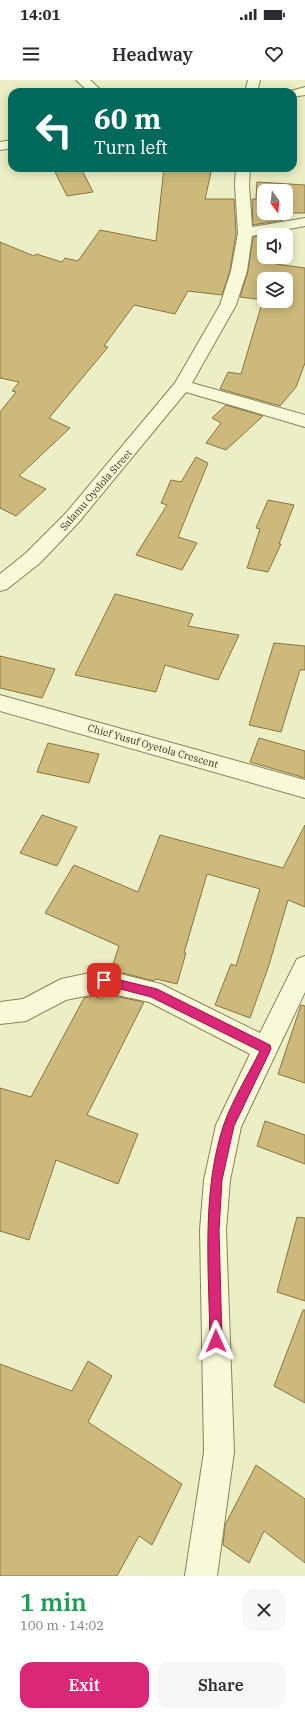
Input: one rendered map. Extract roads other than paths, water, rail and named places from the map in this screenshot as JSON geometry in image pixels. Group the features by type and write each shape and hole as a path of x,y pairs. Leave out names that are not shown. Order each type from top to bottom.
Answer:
{"street":[{"path":"82,80 92,88"},
{"name":"Salamu Oyolola Street","path":"0,584 32,558 72,518 182,386 228,305 239,271 245,233 242,172"},
{"path":"245,233 305,222"},
{"path":"182,386 305,421"},
{"name":"Chief Yusuf Oyetola Crescent","path":"0,703 305,789"},
{"path":"201,1576 219,1452 213,1230 217,1180 229,1125 305,967"},
{"path":"0,1013 26,1010 62,990 104,980 153,992 266,1049"}]}
